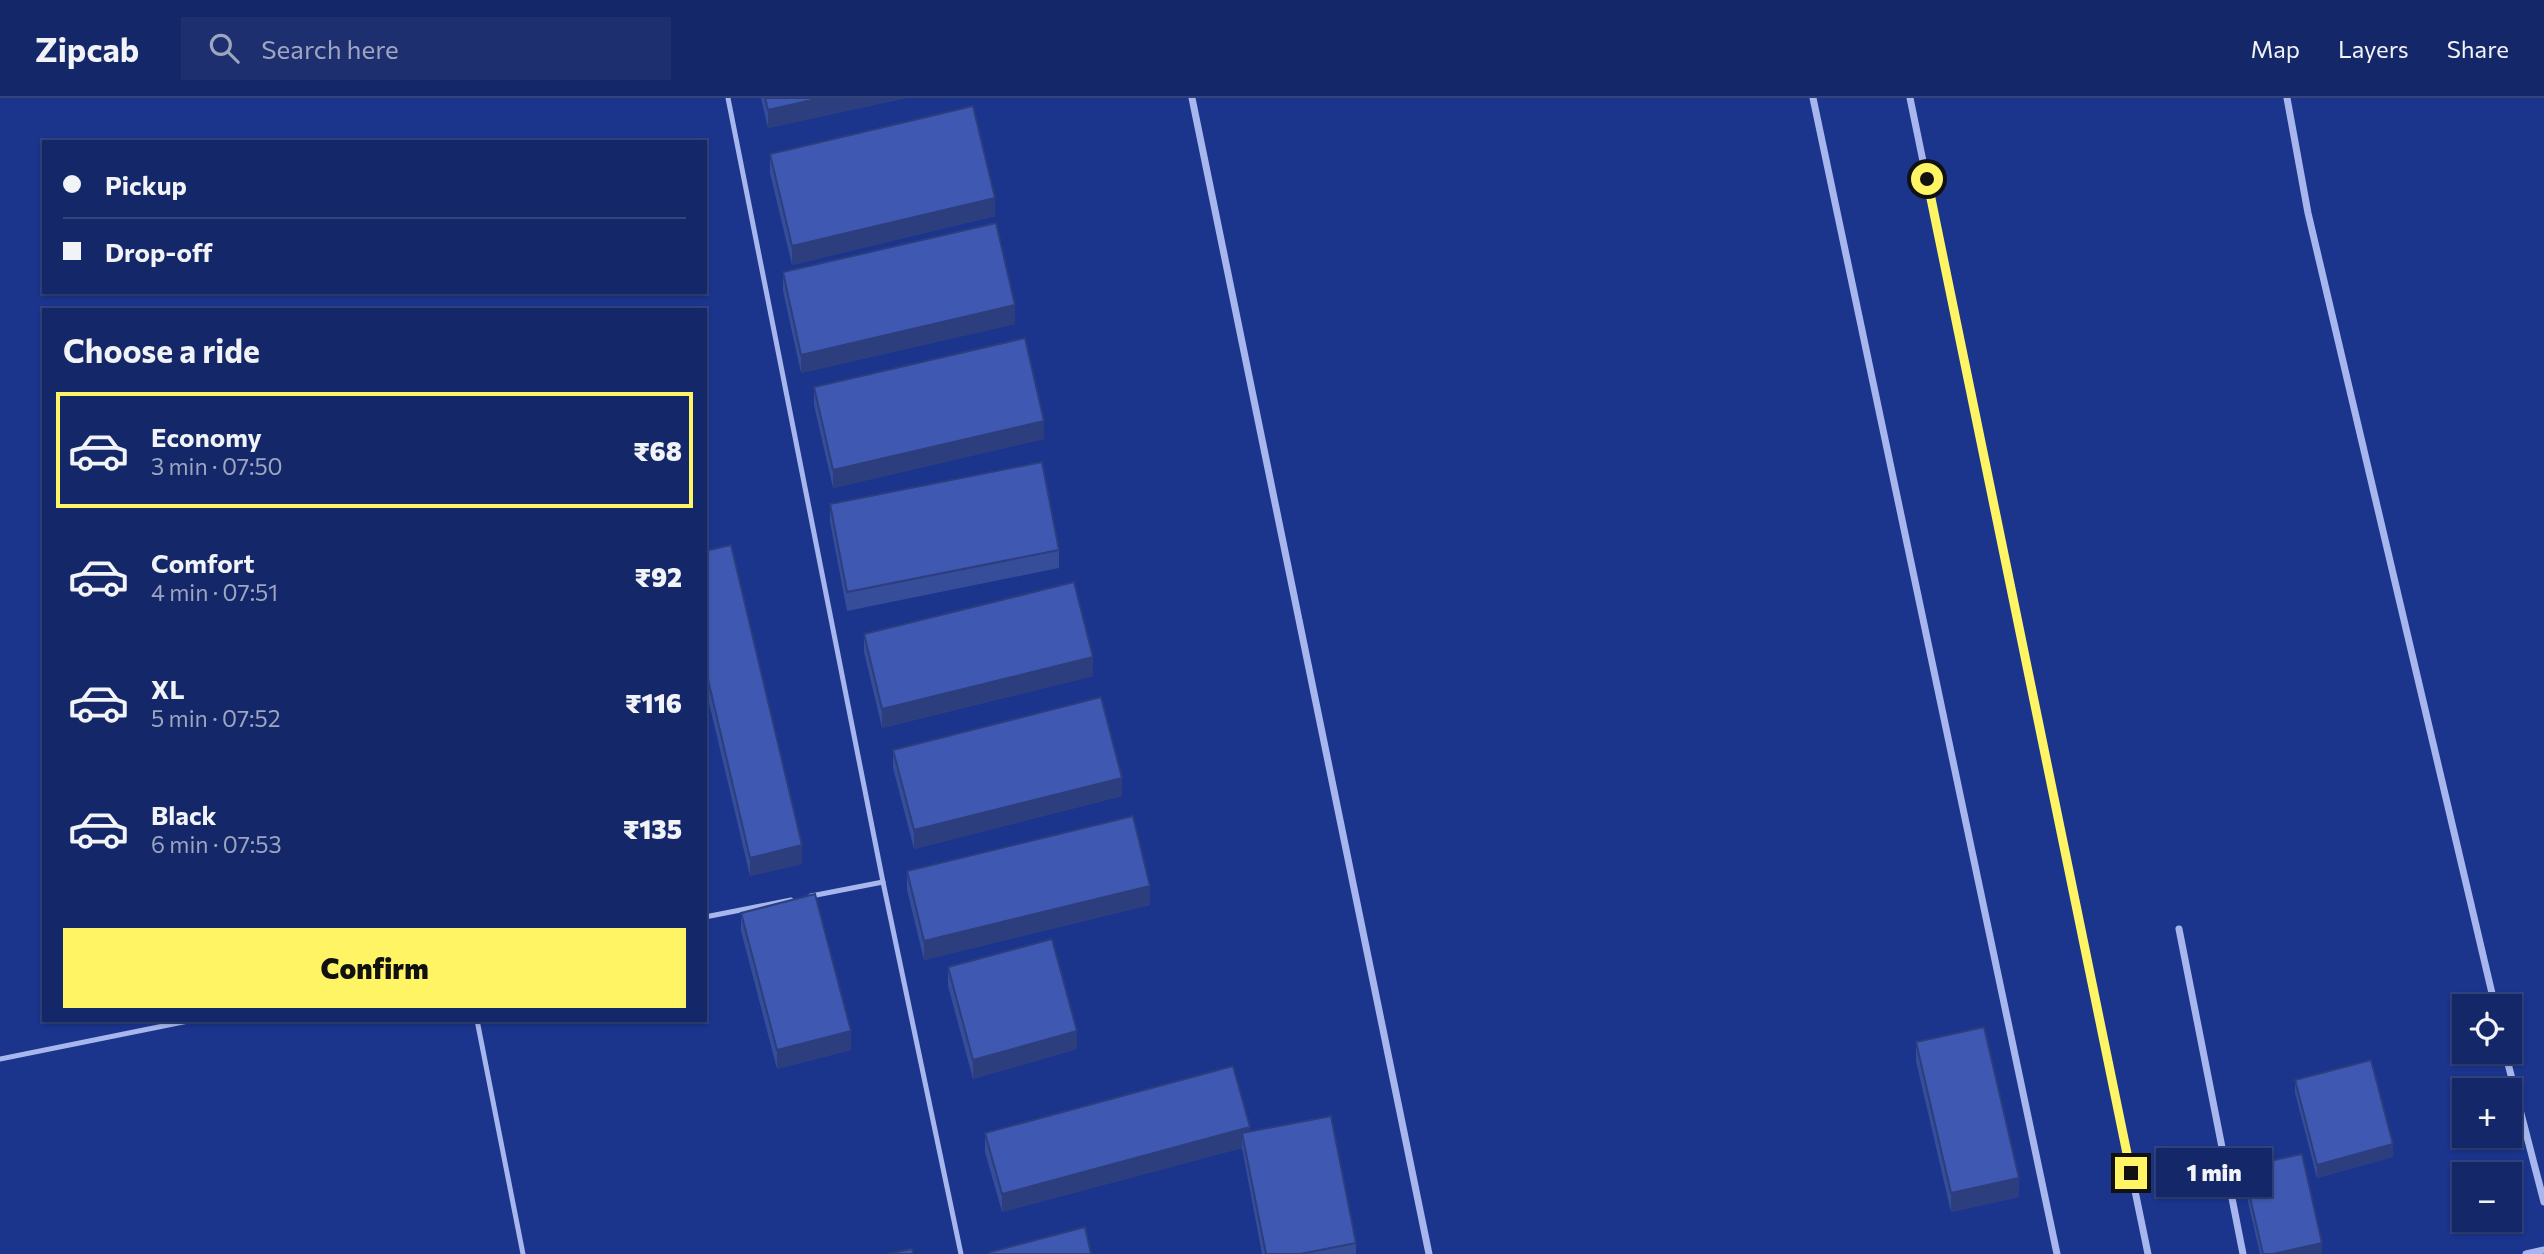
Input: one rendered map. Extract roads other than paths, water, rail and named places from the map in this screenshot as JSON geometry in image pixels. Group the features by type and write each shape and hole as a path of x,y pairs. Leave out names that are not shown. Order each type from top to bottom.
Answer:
{"street":[{"path":"1192,98 1429,1254"},
{"path":"1813,98 2057,1254"},
{"path":"1910,98 2148,1254"},
{"path":"2287,98 2308,213 2491,994"},
{"path":"2179,929 2243,1254"},
{"path":"2508,1064 2544,1202"},
{"path":"2526,1254 2544,1250"}],"lane":[{"path":"728,98 883,882 961,1254"},
{"path":"707,917 883,882"},
{"path":"0,1059 183,1022"},
{"path":"477,1022 523,1254"}]}
